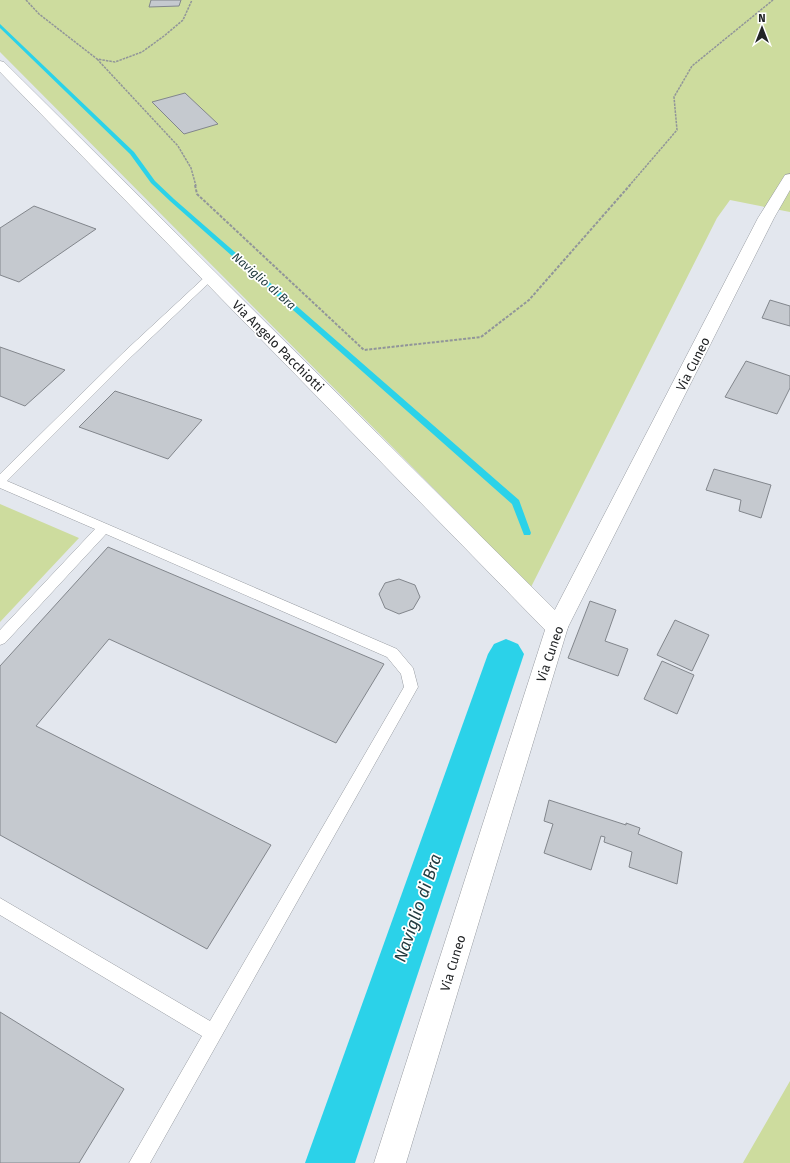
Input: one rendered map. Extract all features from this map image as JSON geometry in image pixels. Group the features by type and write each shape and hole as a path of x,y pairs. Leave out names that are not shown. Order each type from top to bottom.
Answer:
{"street":[{"name":"Via Angelo Pacchiotti","path":"0,65 558,627"},
{"name":"Via Cuneo","path":"390,1163 558,627 766,218 790,178"}],"lane":[{"path":"139,1163 411,687 408,672 392,653 0,482 128,354 210,277"},
{"path":"0,639 104,528"},
{"path":"0,906 214,1033"}],"path":[{"path":"26,0 39,14 97,59 176,142 191,168 196,184 197,194 364,350 481,337 529,300 677,130 674,97 692,66 773,0"},
{"path":"97,59 115,62 142,52 183,20 192,0"}],"green space":[{"path":"0,0 790,0 790,212 730,200 717,218 526,597 477,532 0,52"},
{"path":"0,504 79,538 0,622"},
{"path":"790,1081 790,1163 743,1163 744,1161"}],"building":[{"path":"151,0 181,0 179,6 149,7"},
{"path":"185,93 218,124 184,134 152,102"},
{"path":"34,206 96,229 19,282 0,275 0,228"},
{"path":"770,300 790,306 790,326 762,318"},
{"path":"0,347 65,370 25,406 0,396"},
{"path":"746,361 790,376 790,388 777,414 725,397"},
{"path":"115,391 202,420 168,459 79,427"},
{"path":"714,469 771,485 761,518 739,511 741,500 706,490"},
{"path":"108,547 384,664 336,743 109,639 36,726 271,845 207,949 0,835 0,666"},
{"path":"399,579 415,585 420,597 413,609 399,614 385,608 379,594 385,583"},
{"path":"590,601 616,610 605,641 628,649 618,676 568,658"},
{"path":"675,620 709,635 692,671 657,655"},
{"path":"662,661 694,675 677,714 644,699"},
{"path":"549,800 626,825 626,823 640,828 638,834 682,852 677,884 629,867 632,852 604,842 605,837 601,836 591,870 544,853 553,824 544,821"},
{"path":"0,1012 124,1089 79,1163 0,1163"}],"waterway":[{"name":"Naviglio di Bra","path":"0,25 132,153 153,182 172,200 516,502 527,533"},
{"name":"Naviglio di Bra","path":"330,1163 506,654"}]}
